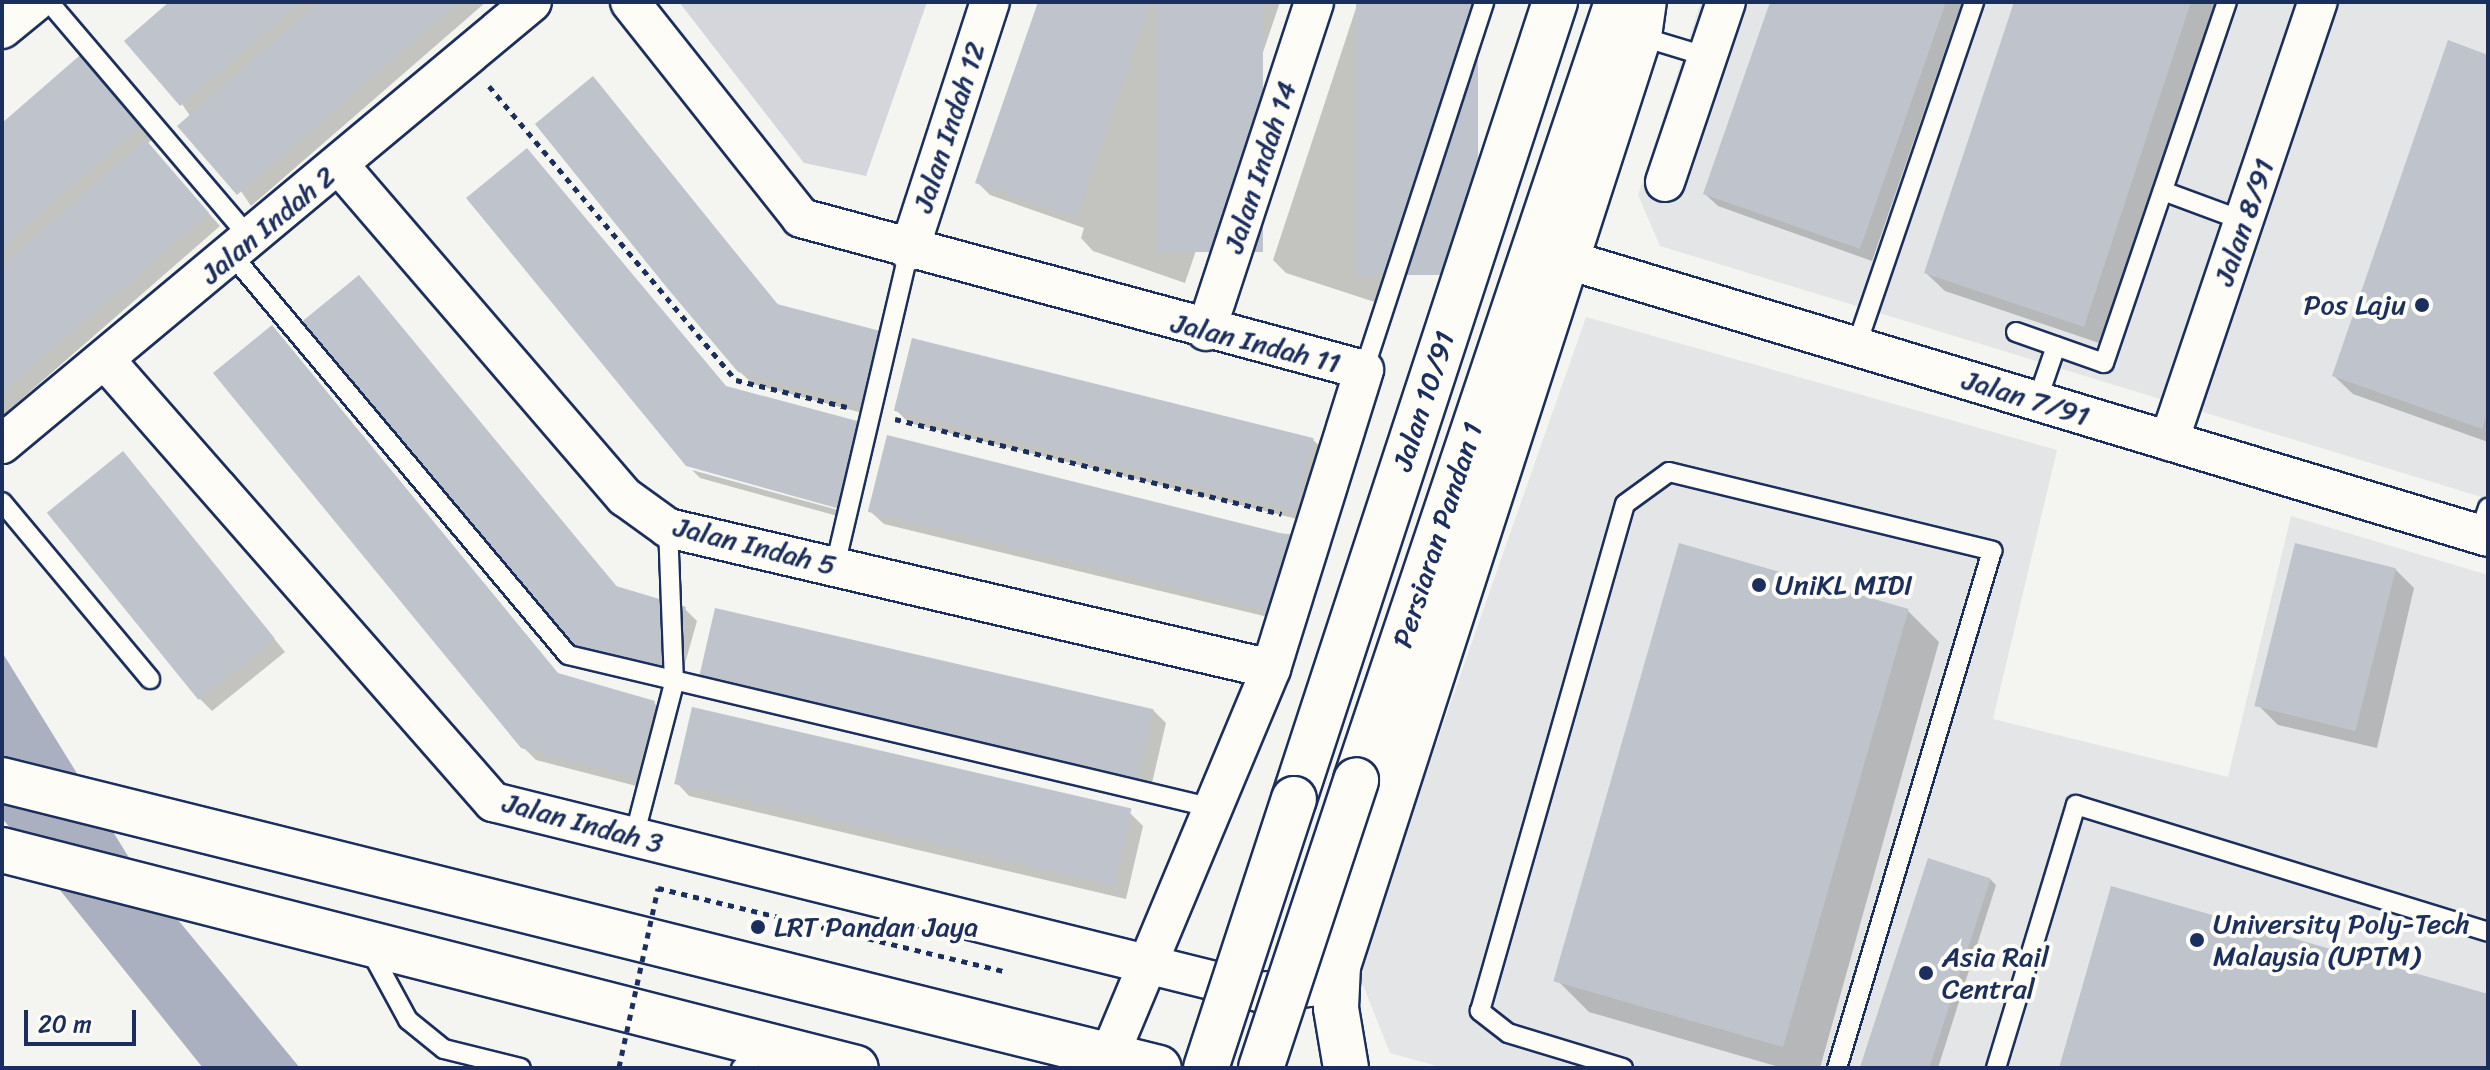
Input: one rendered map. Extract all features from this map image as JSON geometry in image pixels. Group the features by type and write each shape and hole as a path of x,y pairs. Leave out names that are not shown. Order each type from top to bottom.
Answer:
{"main road":[{"name":"Jalan 10/91","path":"1206,1068 1555,2"},
{"path":"1346,1068 1336,1008 1338,966 1565,259 1633,13"},
{"name":"Persiaran Pandan 1","path":"1261,1068 1356,780 1633,13"},
{"path":"2,780 1159,1068"},
{"path":"2,850 319,929 753,1058 856,1068"}],"street":[{"path":"2,29 35,2"},
{"name":"Jalan Indah 2","path":"2,444 106,361 532,2"},
{"name":"Jalan Indah 11","path":"630,2 801,218 909,251 1364,370 1271,669 1109,1057"},
{"name":"Jalan Indah 12","path":"909,251 990,2"},
{"name":"Jalan Indah 14","path":"1206,331 1314,2"},
{"path":"1665,182 1726,2"},
{"name":"Jalan 8/91","path":"2169,441 2318,2"},
{"name":"Jalan Indah 5","path":"339,165 625,497 668,528 1271,669"},
{"name":"Jalan 7/91","path":"1565,259 2169,441 2485,526"},
{"name":"Jalan Indah 3","path":"106,361 493,802 1259,992 1309,987 1338,966"}],"lane":[{"path":"49,2 568,655 674,683 1213,808"},
{"path":"1364,370 1484,2"},
{"path":"1856,347 1974,2"},
{"path":"2016,332 2104,363 2227,2"},
{"path":"1633,13 1708,57"},
{"path":"2163,191 2244,221"},
{"path":"835,566 909,251"},
{"path":"2037,401 2056,346"},
{"path":"1623,1068 1508,1033 1480,1011 1625,504 1669,472 1992,551 1837,1068"},
{"path":"2,502 150,679"},
{"path":"634,837 674,683 668,528"},
{"path":"1996,1068 2076,805 2488,932"},
{"path":"365,942 408,1020 444,1049 521,1068"}],"path":[{"path":"465,58 736,380 1318,523"},
{"path":"620,1068 658,888 1011,973"}],"shaded area":[{"path":"679,2 927,2 866,176 804,163"},
{"path":"1701,2 2488,2 2488,499 1660,246 1638,195"},
{"name":"UniKL MIDI","path":"1586,317 2057,450 1993,719 2228,777 2291,516 2488,575 2488,1068 1444,1068 1390,1053 1357,970"}],"water":[{"path":"2,652 136,869 300,1068 203,1068 2,818"}],"building":[{"path":"169,2 300,2 180,106 124,41"},
{"path":"320,2 459,2 237,195 177,126"},
{"path":"1038,2 1150,2 1076,218 975,183"},
{"path":"1158,2 1263,2 1263,252 1158,252"},
{"path":"1356,2 1478,2 1478,275 1356,275"},
{"path":"1770,2 1946,2 1860,249 1703,194"},
{"path":"2014,2 2191,2 2084,327 1924,273"},
{"name":"Pos Laju","path":"2448,40 2488,55 2488,411 2482,429 2332,376"},
{"path":"86,50 147,121 2,247 2,123"},
{"path":"593,76 777,304 884,332 866,405 738,372 668,289 535,124"},
{"path":"146,140 209,213 2,393 2,266"},
{"path":"527,148 726,386 861,422 840,509 686,466 466,198"},
{"path":"359,275 616,586 686,607 665,677 563,644 299,324"},
{"path":"272,325 558,673 655,701 636,778 521,748 213,373"},
{"path":"912,338 1314,438 1296,511 894,411"},
{"path":"887,435 1290,535 1271,612 868,512"},
{"path":"123,451 275,638 199,700 47,513"},
{"path":"1679,543 1909,609 1783,1047 1553,981"},
{"path":"2295,543 2396,568 2355,731 2254,706"},
{"path":"715,608 1153,709 1136,786 697,685"},
{"path":"692,707 1131,808 1114,885 674,784"},
{"name":"Asia Rail Central","path":"1928,858 1991,878 1929,1068 1860,1067"},
{"name":"University Poly-Tech Malaysia (UPTM)","path":"2111,886 2488,994 2488,1068 2059,1068"}],"place":[{"name":"Pos Laju","path":"2422,305"},
{"name":"UniKL MIDI","path":"1759,585"},
{"name":"LRT Pandan Jaya","path":"758,927"},
{"name":"University Poly-Tech Malaysia (UPTM)","path":"2197,940"},
{"name":"Asia Rail Central","path":"1926,973"}]}
